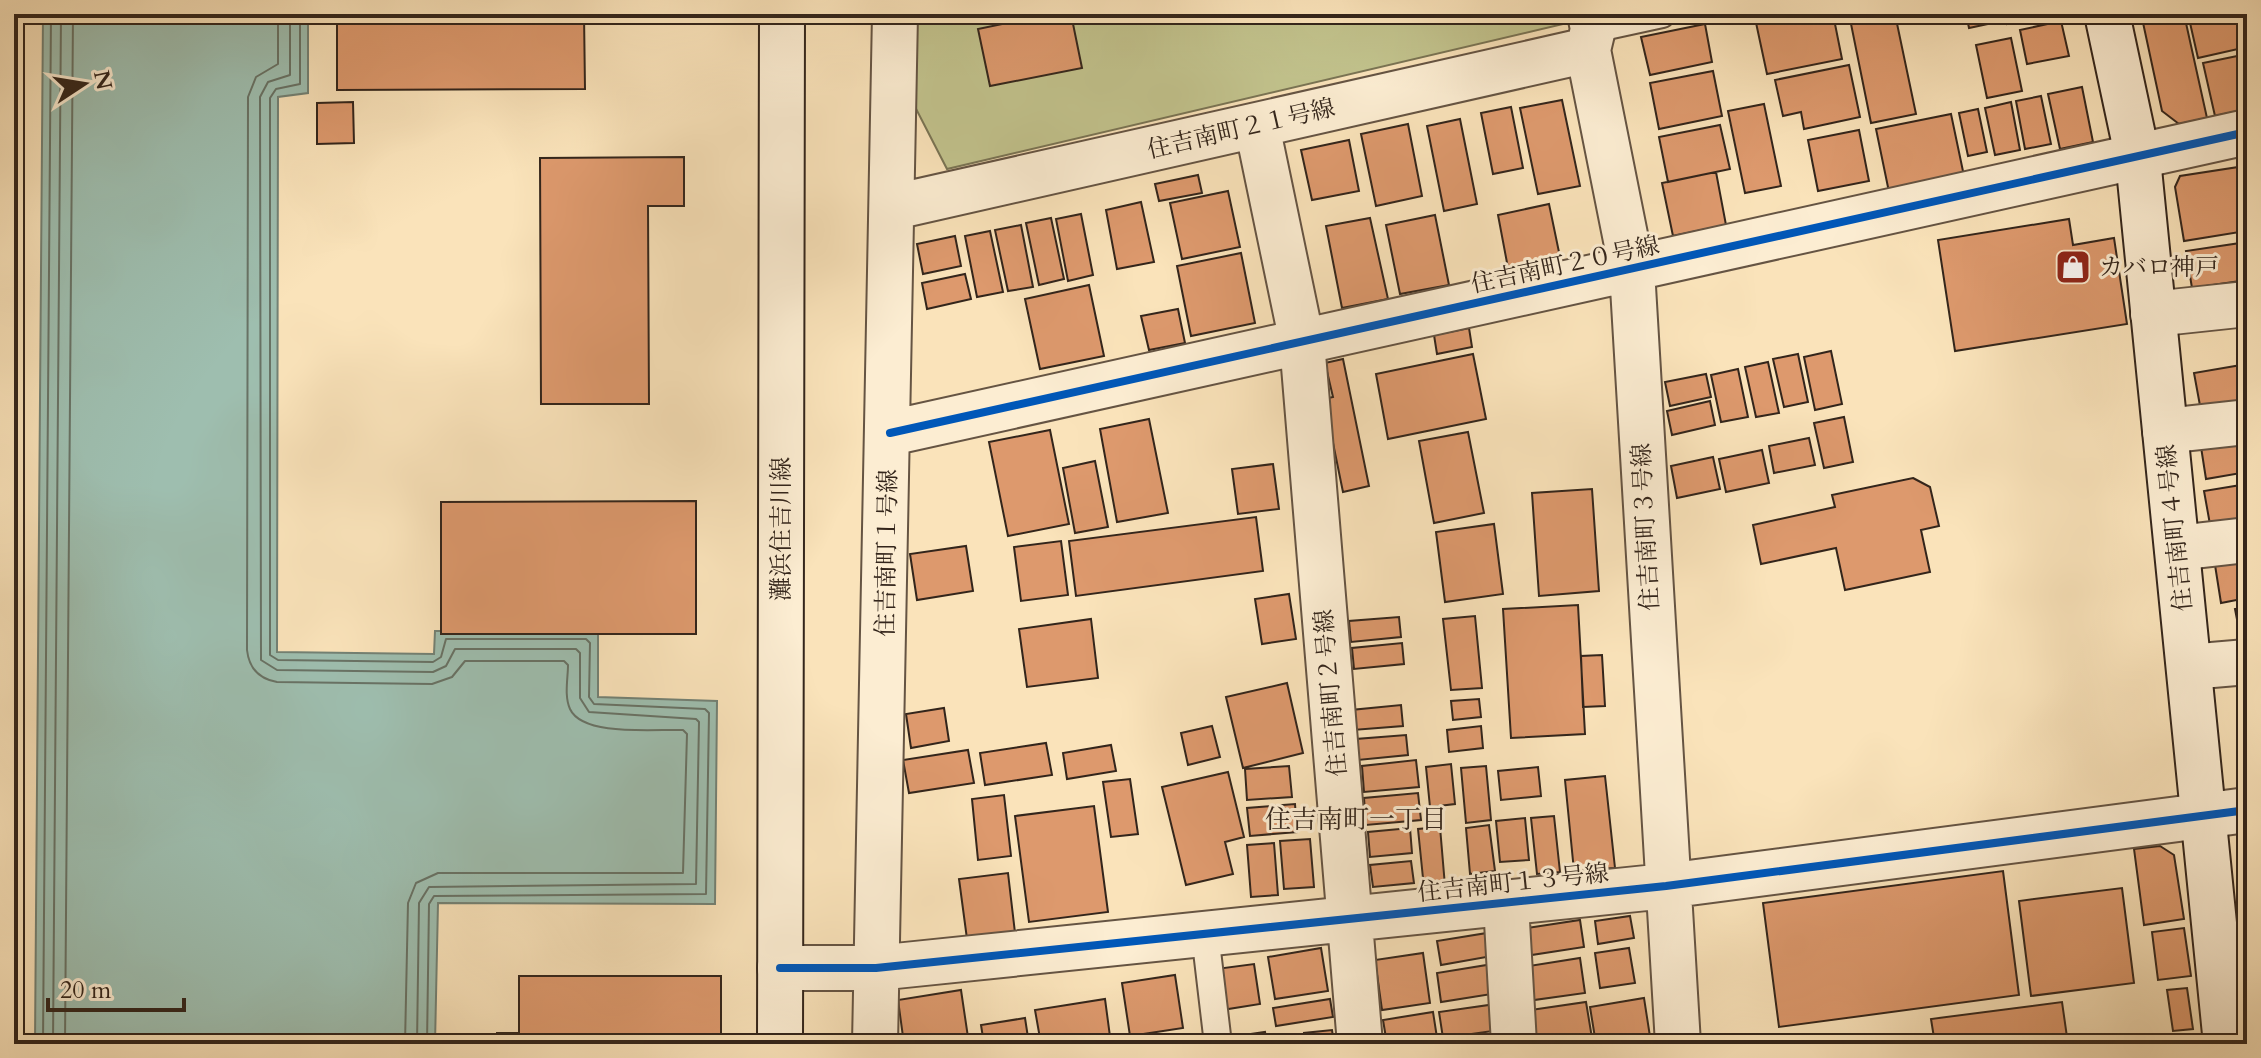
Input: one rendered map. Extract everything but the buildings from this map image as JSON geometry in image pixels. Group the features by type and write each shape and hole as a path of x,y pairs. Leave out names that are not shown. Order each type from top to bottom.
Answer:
{"street":[{"name":"灘浜住吉川線","path":"780,1044 782,14"},
{"name":"住吉南町１号線","path":"875,1044 890,433 895,14"},
{"name":"住吉南町４号線","path":"2107,14 2138,159 2226,1044"},
{"name":"住吉南町２１号線","path":"894,207 1257,126 1590,31"},
{"name":"住吉南町３号線","path":"1590,31 1632,270 1666,886 1678,1044"},
{"name":"住吉南町２号線","path":"1257,126 1302,342 1360,1044"},
{"name":"住吉南町２０号線","path":"890,433 2138,159 2247,132"},
{"path":"2153,314 2247,304"},
{"path":"2165,431 2247,422"},
{"path":"2177,548 2247,540"},
{"path":"2189,667 2247,662"},
{"name":"住吉南町１３号線","path":"780,968 876,968 1506,904 2247,810"},
{"path":"1506,904 1514,1044"}],"lane":[{"path":"1590,31 1662,14"},
{"path":"1205,934 1218,1044"}],"green space":[{"path":"912,14 1561,14 1563,24 947,169 911,99"}],"water":[{"path":"43,14 308,14 308,93 278,97 277,652 434,654 435,631 598,631 598,697 717,701 715,904 438,903 435,1044 35,1044"}],"cycle path":[{"path":"890,433 2247,132"},
{"path":"780,968 876,968 1666,886 2247,810"}],"place":[{"name":"カバロ神戸","path":"2073,267"}],"district":[{"name":"住吉南町一丁目","path":"1356,819"}]}
